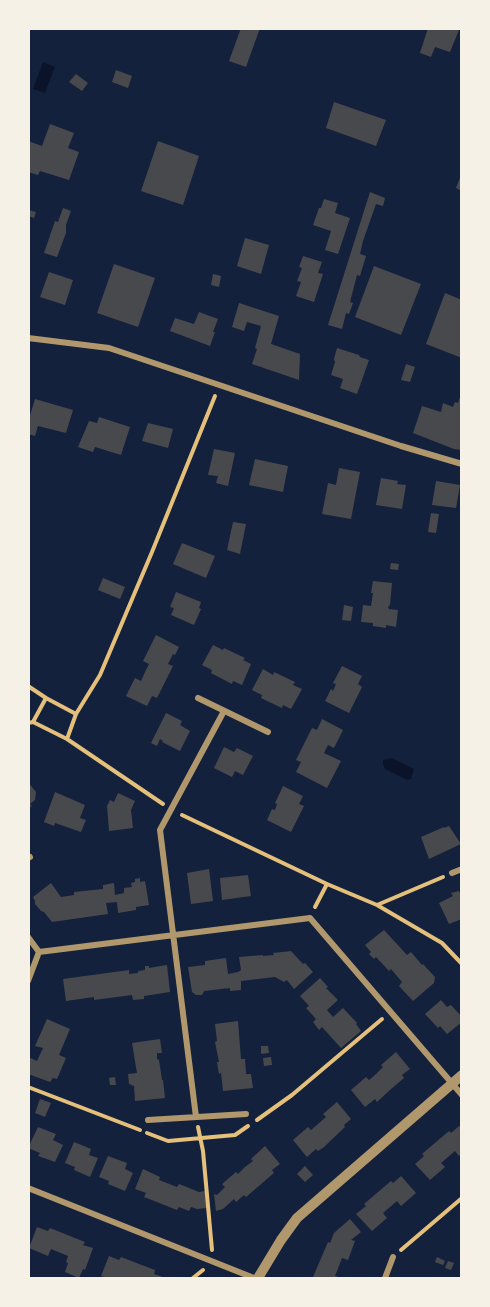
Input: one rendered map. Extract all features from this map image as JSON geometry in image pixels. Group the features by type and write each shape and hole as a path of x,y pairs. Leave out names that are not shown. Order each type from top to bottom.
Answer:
{"street":[{"path":"28,338 110,348 401,446 462,464"},
{"path":"198,698 268,732"},
{"path":"196,1117 160,830 224,711"},
{"path":"452,873 462,869"},
{"path":"39,952 310,918 462,1095"},
{"path":"28,938 39,952"},
{"path":"28,981 39,952"},
{"path":"28,1188 256,1278 297,1218 462,1075"},
{"path":"148,1120 246,1114"},
{"path":"385,1278 393,1257"}],"path":[{"path":"67,739 76,714 100,675 219,384"},
{"path":"28,686 76,714"},
{"path":"46,698 31,723 67,739 170,809 327,884 377,905 442,943 462,964"},
{"path":"377,905 452,873"},
{"path":"310,918 327,884"},
{"path":"28,1087 168,1141 236,1135 292,1095 390,1013"},
{"path":"196,1117 203,1151 213,1262"},
{"path":"393,1257 462,1197"}],"water":[{"path":"43,62 55,67 45,93 33,89"},
{"path":"392,758 414,769 411,779 407,780 385,769 383,760"}],"building":[{"path":"241,28 260,28 246,67 229,61"},
{"path":"428,28 459,30 450,52 435,47 431,57 420,53"},
{"path":"116,70 132,76 128,88 112,82"},
{"path":"76,74 88,83 82,91 69,82"},
{"path":"334,102 386,120 376,146 326,128"},
{"path":"50,124 74,133 68,148 79,152 69,180 40,171 38,175 28,172 28,141 42,146"},
{"path":"158,141 199,156 183,205 141,191"},
{"path":"462,175 462,191 456,188"},
{"path":"370,192 385,198 383,206 376,204 363,241 360,254 366,256 360,276 357,275 350,302 353,303 349,314 346,313 342,329 328,325"},
{"path":"324,199 338,203 335,213 350,218 338,254 325,250 331,231 313,225"},
{"path":"63,208 71,211 57,257 44,253 55,221 58,222"},
{"path":"28,210 36,212 34,218 28,216"},
{"path":"245,238 269,245 261,274 237,266"},
{"path":"303,256 322,262 318,273 323,274 314,302 296,296 301,282 297,281 302,268 299,267"},
{"path":"114,264 155,278 138,327 97,313"},
{"path":"374,266 421,284 401,335 355,317"},
{"path":"49,272 73,280 65,305 40,297"},
{"path":"213,274 221,276 219,287 211,285"},
{"path":"445,293 462,300 462,358 426,344"},
{"path":"239,303 279,316 271,344 300,354 299,380 252,364 261,326 247,322 244,331 232,327"},
{"path":"199,312 218,319 210,346 170,331 175,318 194,324"},
{"path":"337,348 369,360 357,394 340,388 343,379 331,375"},
{"path":"406,364 415,367 410,382 401,380"},
{"path":"461,394 462,450 413,433 422,406 441,412 443,403 453,407 455,402 458,403"},
{"path":"35,399 73,410 66,433 38,426 35,436 28,434 28,422"},
{"path":"99,417 130,427 121,455 95,447 93,452 78,447 89,421 97,423"},
{"path":"148,423 173,429 168,448 142,441"},
{"path":"214,449 235,453 228,486 216,483 218,476 208,475"},
{"path":"255,459 288,466 283,492 249,485"},
{"path":"339,468 360,472 351,519 322,514 328,483 336,485"},
{"path":"381,478 406,485 402,509 376,505"},
{"path":"436,481 460,485 456,508 432,505"},
{"path":"431,513 439,514 436,533 428,532"},
{"path":"233,522 246,524 240,554 227,550"},
{"path":"182,543 215,556 206,578 173,564"},
{"path":"391,563 399,564 398,570 390,569"},
{"path":"103,578 125,587 120,599 98,590"},
{"path":"373,581 392,583 388,607 398,610 396,627 386,625 386,628 373,626 373,623 361,622 363,605 371,606"},
{"path":"176,592 201,602 199,608 201,609 194,625 171,615 174,608 170,607"},
{"path":"344,605 353,607 351,621 342,620"},
{"path":"156,635 179,647 168,664 173,666 157,698 152,696 147,706 126,696 135,678 141,681 149,664 143,661"},
{"path":"213,645 245,658 243,660 251,664 242,685 233,681 232,684 211,673 212,670 202,665"},
{"path":"342,666 362,676 358,684 362,687 349,713 325,701 331,689 333,691 336,684 333,683"},
{"path":"263,669 295,682 293,685 302,689 291,709 283,705 282,708 265,700 261,698 262,695 252,690"},
{"path":"166,713 182,721 180,725 190,731 180,751 160,739 157,746 151,743"},
{"path":"322,719 343,730 334,748 328,745 324,753 341,761 327,788 296,772 301,762 296,760 312,728 317,730"},
{"path":"224,747 234,752 237,748 253,756 243,775 235,771 232,777 214,768"},
{"path":"28,782 36,792 35,800 30,804 32,806 28,808"},
{"path":"283,786 303,796 299,804 304,806 291,832 267,820 272,809 275,810 277,804 275,803"},
{"path":"55,792 85,805 80,818 86,820 81,832 55,823 54,826 44,822"},
{"path":"118,793 135,801 131,810 133,828 109,831 107,806 110,800 114,802"},
{"path":"449,826 461,844 429,859 421,837"},
{"path":"209,869 213,901 191,904 187,873"},
{"path":"248,875 251,896 222,900 220,878"},
{"path":"140,878 140,882 145,881 149,905 136,907 136,910 118,913 117,902 106,903 108,914 52,922 35,904 33,897 51,883 61,897 74,895 74,892 103,889 103,885 114,883 115,895 124,893 124,888 132,887 131,883"},
{"path":"459,891 462,897 462,919 449,924 439,903 453,896 451,893"},
{"path":"384,930 407,955 411,952 435,977 434,983 413,1001 399,986 402,982 391,969 389,971 376,957 374,959 365,945"},
{"path":"291,951 313,972 294,989 287,980 284,982 275,977 241,981 241,990 230,991 230,988 204,991 202,995 192,992 188,967 205,965 205,961 226,958 228,974 241,970 239,957 274,955 273,953"},
{"path":"167,965 170,992 133,1000 132,995 66,1001 63,979 129,970 129,974 138,973 138,971 145,970 145,966 149,968"},
{"path":"320,978 338,1000 327,1010 333,1017 343,1008 361,1031 341,1048 322,1027 319,1030 313,1022 316,1019 306,1008 309,1006 300,996"},
{"path":"441,1000 447,1007 451,1005 462,1017 462,1022 447,1034 425,1014"},
{"path":"47,1019 70,1029 59,1055 66,1058 57,1079 53,1078 50,1082 28,1074 30,1058 37,1061 43,1048 35,1046"},
{"path":"238,1021 241,1059 245,1059 246,1074 251,1074 253,1088 223,1091 217,1062 219,1062 215,1042 217,1041 215,1024"},
{"path":"160,1039 162,1053 157,1053 157,1059 165,1098 135,1101 134,1086 129,1084 128,1074 137,1073 132,1043"},
{"path":"261,1046 268,1046 269,1053 261,1054"},
{"path":"396,1052 410,1069 402,1075 404,1078 377,1102 375,1099 365,1107 351,1090 366,1077 369,1080"},
{"path":"271,1057 272,1065 264,1066 263,1058"},
{"path":"115,1077 116,1085 110,1085 109,1078"},
{"path":"40,1099 51,1103 45,1117 35,1113"},
{"path":"337,1102 351,1119 324,1147 318,1151 316,1149 307,1157 293,1140 308,1127 311,1130 326,1117 323,1114"},
{"path":"459,1126 462,1128 462,1153 459,1156 455,1151 441,1163 445,1167 430,1180 415,1164 424,1156 422,1154 449,1131 451,1133"},
{"path":"38,1127 56,1134 53,1140 63,1145 55,1162 38,1156 40,1153 28,1148"},
{"path":"74,1142 91,1149 89,1155 98,1158 90,1177 65,1163"},
{"path":"265,1146 280,1164 272,1170 274,1173 246,1197 244,1195 236,1202 234,1199 223,1209 216,1211 214,1194 217,1195 225,1187 222,1184 253,1161 251,1159"},
{"path":"108,1156 127,1163 125,1169 133,1173 125,1191 108,1184 109,1181 99,1177"},
{"path":"305,1166 313,1175 305,1182 297,1174"},
{"path":"143,1169 160,1177 159,1180 177,1187 179,1184 199,1192 205,1191 207,1208 191,1207 189,1211 179,1207 177,1210 144,1197 146,1193 135,1189"},
{"path":"401,1176 416,1193 401,1206 397,1201 383,1213 387,1218 372,1231 356,1214 391,1181 393,1183"},
{"path":"350,1219 361,1232 351,1240 355,1241 348,1260 342,1258 335,1276 342,1278 313,1277 328,1242 330,1243 334,1233"},
{"path":"37,1227 48,1231 50,1228 85,1242 83,1245 93,1248 85,1270 83,1269 79,1278 65,1272 68,1256 51,1249 48,1256 29,1248"},
{"path":"109,1256 119,1260 121,1257 155,1270 154,1274 166,1278 107,1278 101,1276"},
{"path":"437,1257 445,1261 443,1265 435,1262"},
{"path":"448,1261 454,1263 451,1270 445,1268"}]}
